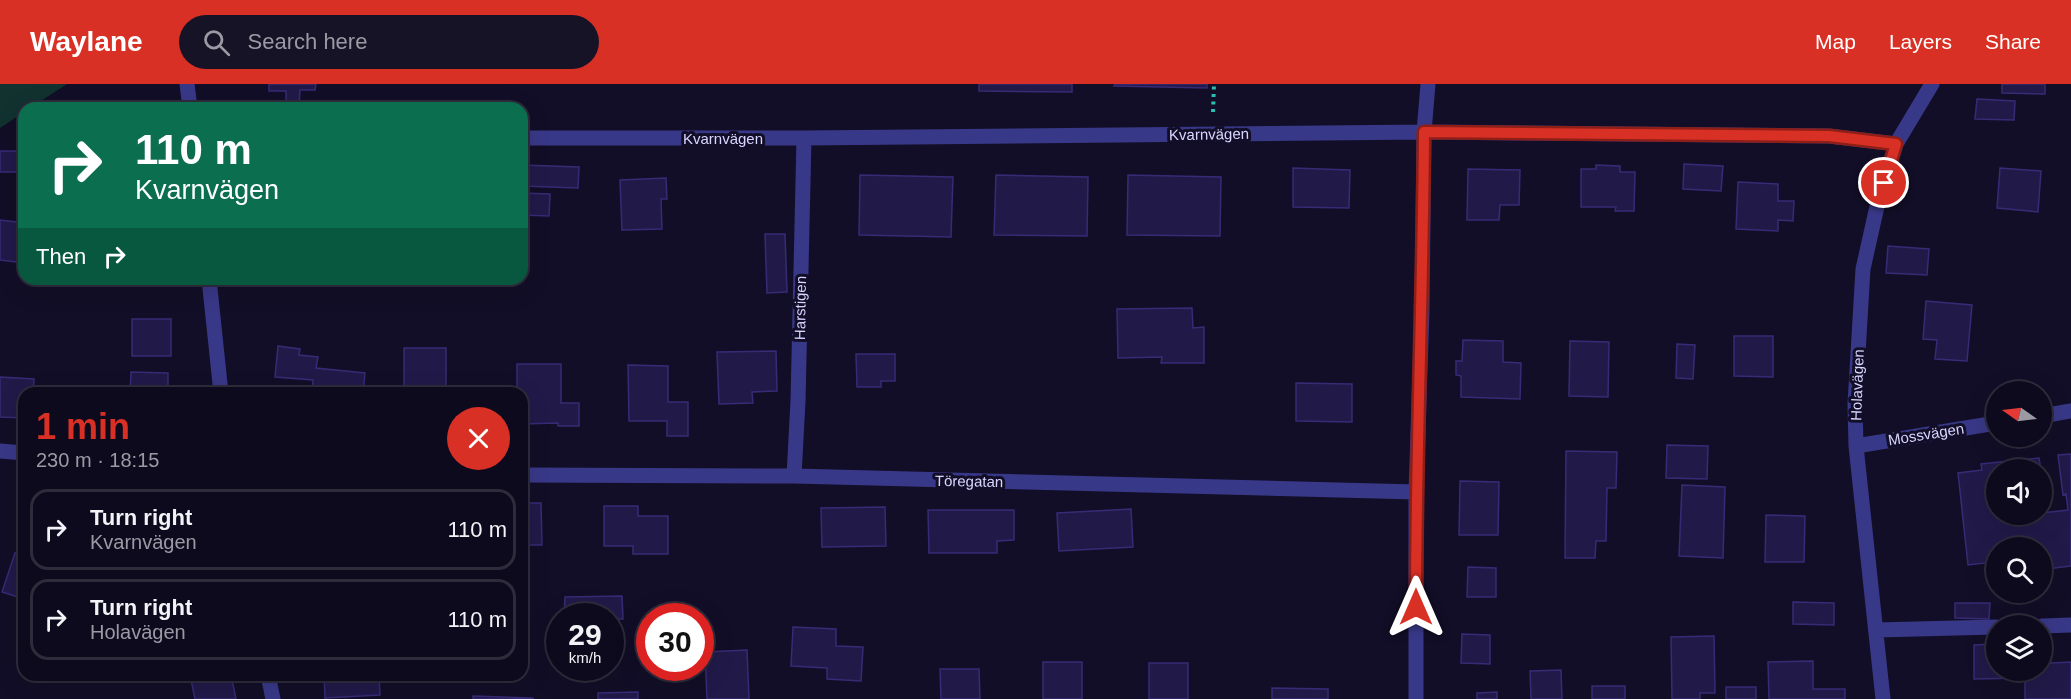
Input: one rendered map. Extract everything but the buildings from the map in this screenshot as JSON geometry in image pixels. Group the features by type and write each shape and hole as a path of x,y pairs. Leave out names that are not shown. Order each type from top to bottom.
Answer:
{"street":[{"path":"187,84 189,102"},
{"path":"1416,699 1416,492 1422,310 1424,132 1428,84"},
{"name":"Holavägen","path":"1883,699 1856,446 1855,404 1863,269 1878,202 1896,144 1932,84"},
{"name":"Kvarnvägen","path":"528,138 804,138 1424,132 1829,136 1896,144"},
{"name":"Harstigen","path":"794,477 804,138"},
{"path":"209,285 220,387"},
{"path":"2052,414 2071,411"},
{"name":"Mossvägen","path":"1856,446 1986,425"},
{"path":"0,451 18,452"},
{"name":"Töregatan","path":"528,475 794,477 1416,492"},
{"path":"2052,626 2071,625"},
{"path":"1876,630 1986,627"},
{"path":"269,681 273,699"}],"green space":[{"path":"0,84 67,84 39,102 18,102 18,116 0,128"}],"route":[{"path":"1416,607 1416,492 1422,310 1424,132 1829,136 1896,144 1884,183"}]}
